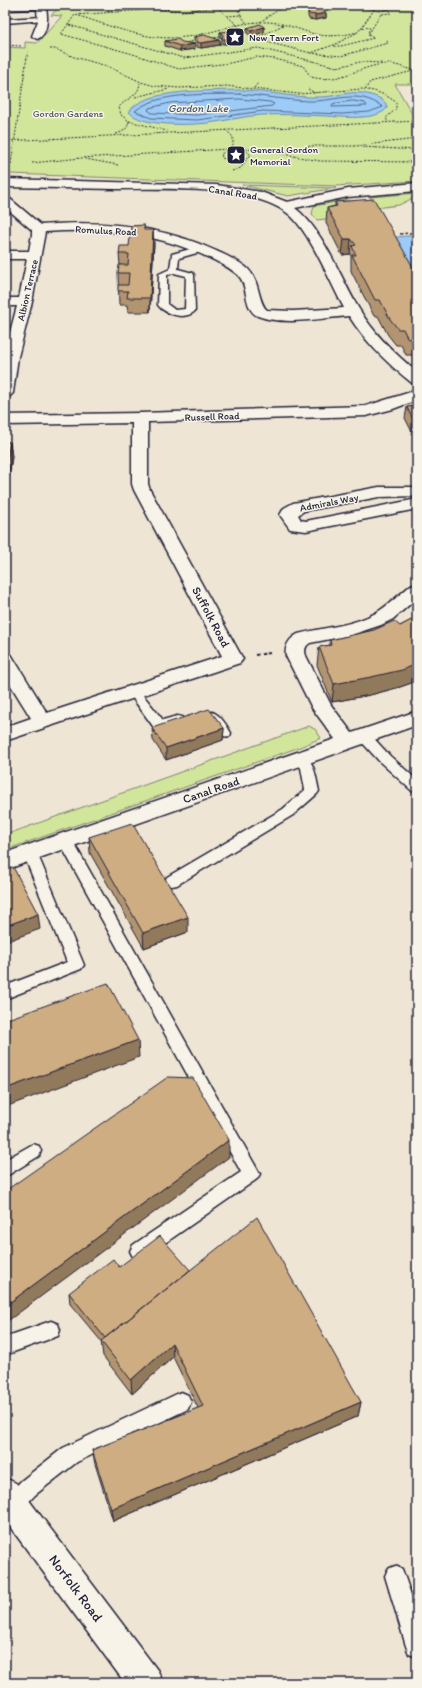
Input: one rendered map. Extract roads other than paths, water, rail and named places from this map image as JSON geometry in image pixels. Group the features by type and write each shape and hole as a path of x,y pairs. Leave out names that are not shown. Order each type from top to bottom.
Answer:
{"street":[{"path":"5,7 40,9 55,5"},
{"path":"37,36 40,9"},
{"name":"Canal Road","path":"5,183 80,183 207,188 250,193 270,199 285,206 305,224 353,310 381,347 417,380"},
{"path":"285,206 348,193 417,187"},
{"path":"5,201 38,229"},
{"name":"Romulus Road","path":"38,229 124,229 167,236 201,249 236,268 246,276 253,288 256,307 261,312 275,315 353,310"},
{"name":"Albion Terrace","path":"5,393 8,357 25,302 39,234 38,229"},
{"path":"5,255 35,255"},
{"path":"5,302 25,302"},
{"name":"Russell Road","path":"5,420 140,418 371,411 417,395"},
{"name":"Suffolk Road","path":"5,734 233,659 142,490 140,484 140,418"},
{"name":"Admirals Way","path":"379,492 413,495 306,526 296,525 289,516 290,512 299,507 379,492"},
{"path":"356,739 322,708 296,656 295,648 298,643 305,638 356,628 381,618 406,599 417,588"},
{"path":"5,660 43,722"},
{"name":"Canal Road","path":"5,862 417,718"},
{"name":"Norfolk Road","path":"9,1499 146,1683"}],"lane":[{"path":"5,21 40,9"},
{"path":"174,270 175,256 201,249"},
{"path":"174,270 190,275 190,310 188,312 173,313 162,305 163,274 174,270"},
{"path":"135,692 160,726 187,717"},
{"path":"201,713 208,710 225,733"},
{"path":"356,739 385,759 417,788"},
{"path":"172,881 288,812 312,791 307,767 301,759"},
{"path":"65,840 251,1174 139,1251"},
{"path":"5,993 76,966 30,853"},
{"path":"5,1169 32,1151"},
{"path":"5,1346 52,1330"},
{"path":"9,1499 28,1488 70,1455 181,1402"},
{"path":"395,1576 417,1646"}],"water":[{"name":"Gordon Lake","path":"240,90 310,97 363,93 382,99 387,108 376,115 367,117 262,115 208,123 189,124 155,123 135,117 129,112 137,104 163,95 180,92"},
{"path":"417,235 417,292 387,238"}],"place":[{"name":"New Tavern Fort","path":"235,37"},
{"name":"General Gordon Memorial","path":"236,155"}],"park label":[{"name":"Gordon Gardens","path":"68,113"}]}
